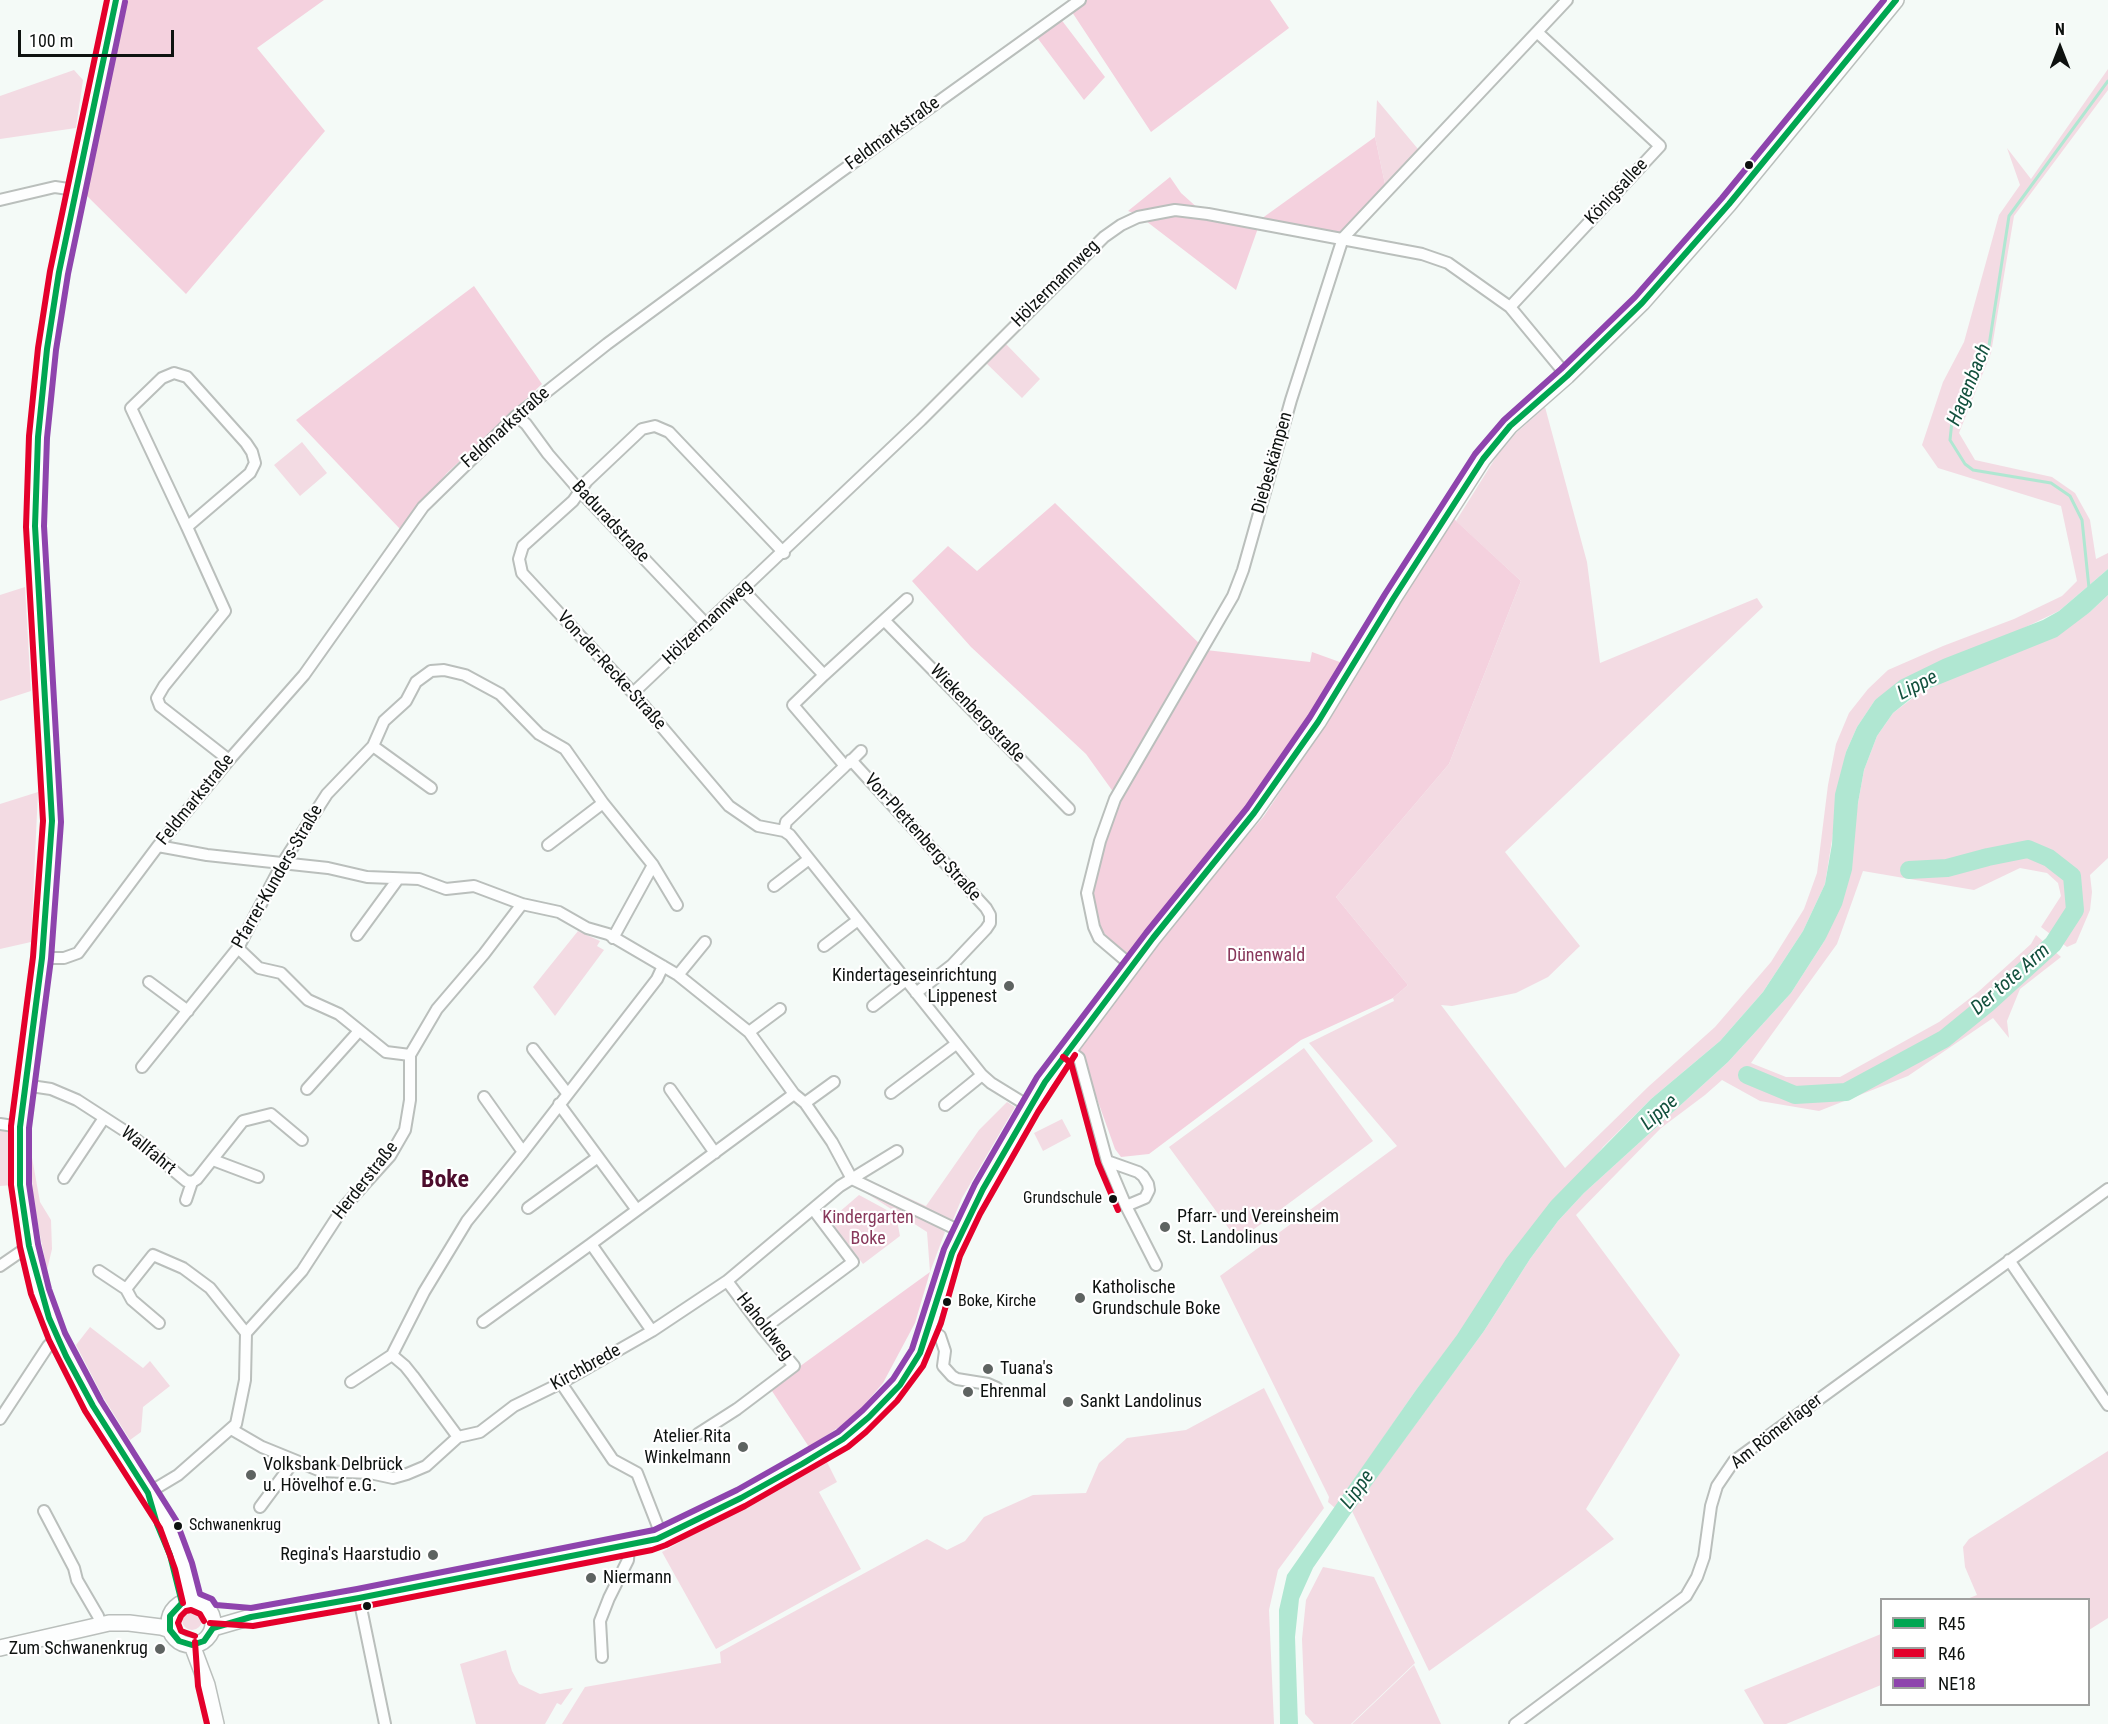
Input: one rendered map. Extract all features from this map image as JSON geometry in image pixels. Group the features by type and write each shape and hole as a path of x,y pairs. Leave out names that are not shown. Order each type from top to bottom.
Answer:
{"main road":[{"path":"116,0 75,190 47,349 36,469 37,577 52,821 42,958 20,1127 20,1185 29,1246 40,1292 57,1337 93,1406 158,1506 175,1539 184,1566 187,1602"},
{"path":"212,1621 251,1617 359,1598 629,1546 662,1537 777,1478 856,1430 900,1385 920,1353 952,1253 983,1189 1030,1107 1068,1050 1254,813 1318,722 1393,599 1483,459 1510,426 1567,376 1642,303 1729,204 1896,0"},
{"path":"198,1643 178,1641 170,1623 177,1606 187,1602 207,1607 212,1621"},
{"path":"212,1621 198,1643 216,1724"},
{"path":"0,1648 101,1624 170,1623"}],"street":[{"name":"Feldmarkstraße","path":"42,958 64,958 78,953 158,846 229,760 304,675 423,507 516,416 606,344 1080,0"},
{"name":"Diebeskämpen","path":"1132,966 1099,938 1094,927 1087,894 1101,841 1115,799 1233,596 1243,570 1291,400 1343,238 1567,0"},
{"name":"Königsallee","path":"1510,307 1660,146 1537,32"},
{"path":"0,200 55,187 75,190"},
{"name":"Hölzermannweg","path":"633,693 921,420 1104,237 1138,217 1175,210 1343,238 1422,254 1448,263 1510,307 1567,376"},
{"path":"187,527 250,473 255,463 246,443 187,377 174,373 162,378 131,408 225,611 164,686 157,698 160,706 229,760"},
{"name":"Baduradstraße","path":"516,416 526,424 580,491 707,625"},
{"path":"580,491 587,481 642,429 654,426 669,432 783,553"},
{"name":"Von-der-Recke-Straße","path":"580,491 573,501 523,546 519,559 522,573 633,693 729,806 758,826 783,831"},
{"path":"743,590 824,675"},
{"path":"848,763 793,705 907,599"},
{"name":"Wiekenbergstraße","path":"884,620 1069,809"},
{"name":"Pfarrer-Kunders-Straße","path":"142,1067 238,948 282,864 327,794 372,746 384,721 406,701 416,682 431,671 444,670 465,675 500,694 539,734 565,750 652,865 677,905"},
{"path":"372,746 431,788"},
{"path":"861,751 786,822 783,831 790,835 982,1075 1030,1107"},
{"name":"Von-Plettenberg-Straße","path":"848,763 986,908 990,915 990,923 986,929 959,958 916,993"},
{"path":"548,845 603,803"},
{"path":"158,846 207,855 328,868 367,877 419,879 446,889 474,886 522,904 559,912 587,928 608,934 678,975 749,1032 794,1094 805,1103 852,1179 962,1232"},
{"path":"774,886 809,859"},
{"path":"613,938 652,865"},
{"path":"357,934 398,879"},
{"path":"238,948 259,968 281,973 308,1000 339,1014 386,1052 410,1055 437,1009 484,954 522,904"},
{"path":"824,946 858,920"},
{"path":"678,975 705,942"},
{"path":"351,1382 392,1355 423,1292 467,1221 657,979 663,966"},
{"path":"873,1006 906,980"},
{"path":"149,982 188,1011"},
{"path":"749,1032 780,1009"},
{"path":"307,1089 359,1030"},
{"path":"891,1094 956,1044"},
{"path":"533,1049 567,1094"},
{"path":"1068,1050 1079,1058 1107,1161 1126,1206 1156,1265"},
{"name":"Herderstraße","path":"246,1334 302,1271 343,1208 390,1156 405,1130 410,1100 410,1055"},
{"path":"945,1105 982,1075"},
{"path":"805,1103 834,1082"},
{"name":"Wallfahrt","path":"24,1085 60,1092 132,1135 186,1182 192,1182"},
{"path":"670,1089 715,1153"},
{"path":"483,1322 794,1094"},
{"path":"484,1097 523,1152"},
{"path":"559,1104 637,1210"},
{"name":"Wallfahrt","path":"186,1200 192,1182 213,1160 243,1121 271,1114 302,1140"},
{"name":"Wallfahrt","path":"64,1178 104,1118"},
{"path":"0,1124 20,1127"},
{"name":"Kirchbrede","path":"231,1429 262,1447 321,1471 370,1473 393,1478 407,1474 426,1466 458,1437 480,1432 514,1406 561,1383 652,1331 728,1281 840,1186 897,1151"},
{"path":"528,1208 598,1157"},
{"path":"213,1160 258,1177"},
{"path":"1107,1161 1137,1172 1148,1184 1149,1190 1145,1198 1126,1206"},
{"name":"Am Römerlager","path":"1515,1724 1686,1596 1697,1577 1704,1557 1711,1506 1717,1486 1734,1461 2108,1189"},
{"path":"763,1329 853,1262 813,1209"},
{"path":"591,1244 652,1331"},
{"path":"0,1266 29,1246"},
{"path":"126,1289 153,1255 183,1268 210,1288 246,1334 245,1380 236,1424 178,1475 148,1493"},
{"path":"2009,1260 2108,1405"},
{"path":"99,1271 126,1289 132,1300 159,1323"},
{"name":"Haholdweg","path":"698,1434 737,1409 794,1366 728,1281"},
{"path":"928,1328 940,1336 945,1351 943,1366 952,1376 997,1388"},
{"path":"0,1419 48,1346 57,1337"},
{"path":"392,1355 414,1376 458,1437"},
{"path":"561,1383 613,1460 637,1473 662,1537"},
{"path":"260,1507 294,1461"},
{"path":"44,1511 101,1624"},
{"path":"602,1657 600,1621 628,1560 629,1546"},
{"path":"359,1598 385,1724"}],"green space":[{"path":"125,0 324,0 257,48 325,131 186,294 83,192"},
{"path":"1087,0 1270,0 1289,28 1151,132 1072,12"},
{"path":"1060,18 1105,77 1084,100 1036,36"},
{"path":"2108,69 2108,90 2014,216 1991,353 1959,433 1975,460 2052,477 2075,493 2090,520 2096,559 2108,553 2108,569 2059,611 1875,700 1857,727 1846,752 1825,884 1803,931 1763,992 1720,1041 1651,1099 1603,1147 1416,1390 1335,1508 1328,1502 1329,1497 1220,1276 1397,1146 1309,1043 1394,1001 1393,998 1408,985 1336,897 1449,764 1521,581 1456,521 1496,457 1516,433 1545,407 1587,562 1600,663 1757,598 1763,607 1505,852 1580,946 1548,977 1516,993 1452,1006 1441,1005 1565,1168 1648,1087 1715,1027 1771,962 1804,909 1817,873 1828,785 1836,744 1849,713 1868,689 1888,670 2014,619 2062,596 2077,581 2061,506 1938,468 1922,445 1943,382 1964,342 1999,215 2020,185 2007,148 2031,179"},
{"path":"74,70 83,80 76,128 0,139 0,96"},
{"path":"1377,100 1418,149 1385,184 1375,137"},
{"path":"1375,137 1385,184 1340,233 1261,219"},
{"path":"1170,177 1181,193 1200,210 1136,214 1128,211"},
{"path":"1173,213 1258,228 1236,290 1142,218"},
{"path":"474,286 542,384 447,473 400,529 296,420"},
{"path":"1004,342 1040,379 1022,398 985,362"},
{"path":"302,442 327,473 300,496 274,465"},
{"path":"1055,503 1206,650 1310,662 1312,652 1348,665 1251,811 1130,960 1096,925 1091,894 1103,842 1121,798 1114,793 1086,754 971,647 912,581 948,546 977,571"},
{"name":"Dünenwald","path":"1453,518 1521,581 1449,764 1336,897 1408,985 1393,998 1301,1040 1149,1154 1121,1157 1115,1149 1081,1054 1075,1049 1208,881 1264,816 1320,732"},
{"path":"25,587 31,691 0,701 0,595"},
{"path":"2108,595 2108,858 2090,875 2092,892 2090,910 2076,943 2067,947 2041,927 2061,896 2058,883 2047,873 2020,868 1974,890 1863,871 1837,944 1751,1063 1786,1077 1840,1077 1939,1022 1978,992 2031,944 2036,935 2061,957 2020,989 2007,1021 2009,1038 1993,1018 1908,1076 1819,1111 1760,1101 1722,1080 1661,1128 1576,1215 1680,1355 1586,1509 1614,1539 1429,1671 1352,1511 1484,1331 1530,1259 1558,1221 1584,1193 1728,1062 1791,993 1825,940 1864,770 1877,736 1893,713 1918,694 2090,612"},
{"path":"38,792 31,942 0,949 0,804"},
{"path":"578,931 600,941 597,946 604,950 555,1016 533,987"},
{"path":"1304,1048 1373,1141 1238,1241 1169,1147"},
{"path":"1007,1102 1015,1107 962,1198 952,1222 932,1214 926,1207 932,1221 945,1232 930,1272 927,1232 860,1189 871,1181 926,1206 979,1130"},
{"path":"1062,1119 1071,1136 1043,1151 1034,1133"},
{"path":"0,1129 9,1133 12,1138 13,1185 0,1186"},
{"path":"31,1152 40,1202 51,1220 52,1249 47,1270 33,1200"},
{"name":"Kindergarten Boke","path":"859,1195 896,1215 900,1236 863,1264 830,1220"},
{"path":"930,1272 915,1323 883,1383 853,1418 809,1447 770,1388"},
{"path":"90,1327 143,1368 150,1361 170,1386 143,1407 141,1432 130,1440 103,1397 76,1345"},
{"path":"1264,1388 1324,1508 1278,1570 1269,1610 1274,1724 562,1724 585,1687 721,1663 720,1652 927,1539 947,1550 965,1541 984,1517 1033,1495 1086,1493 1099,1463 1127,1438 1186,1430"},
{"path":"2108,1451 2108,1618 2090,1629 2090,1598 1970,1598 1977,1595 1965,1567 1963,1547 1969,1539"},
{"path":"826,1460 837,1482 819,1492 861,1569 716,1649 662,1552"},
{"path":"1323,1567 1374,1577 1415,1663 1351,1724 1314,1724 1305,1714 1302,1639 1306,1600"},
{"path":"188,1610 196,1610 202,1616 202,1624 196,1630 188,1630 182,1624 182,1616"},
{"path":"1880,1634 1880,1685 1786,1724 1764,1724 1744,1690"},
{"path":"506,1650 512,1671 519,1684 540,1694 573,1688 561,1705 557,1703 545,1724 476,1724 460,1664"},
{"path":"1414,1665 1441,1724 1352,1724"}],"water":[{"name":"Lippe","path":"2108,569 2108,595 2057,637 1918,693 1893,713 1877,736 1864,770 1858,803 1852,870 1842,905 1825,940 1791,993 1728,1062 1584,1193 1558,1221 1530,1259 1484,1331 1349,1516 1313,1568 1299,1599 1295,1637 1298,1724 1280,1724 1279,1610 1287,1575 1457,1335 1506,1259 1551,1201 1651,1099 1720,1041 1763,992 1803,931 1825,884 1832,844 1835,794 1846,752 1857,727 1875,700 1900,680 1943,659 2043,620 2059,611"}],"waterway":[{"name":"Hagenbach","path":"2089,588 2082,520 2070,496 2051,483 1973,470 1965,464 1950,440 1952,421 1988,352 2009,216 2108,81"},
{"name":"Der tote Arm","path":"1747,1075 1795,1095 1846,1092 1944,1039 1987,1004 2053,944 2075,910 2072,876 2049,858 2028,849 1947,868 1909,870"}],"transit line":[{"name":"R46","path":"107,0 50,271 38,348 29,436 26,527 43,821 33,957 11,1126 11,1185 20,1247 31,1294 49,1340 85,1411 160,1528 175,1569 183,1603"},
{"name":"R45","path":"116,0 59,272 47,349 38,437 35,526 52,821 42,958 20,1127 20,1185 29,1246 49,1318 93,1406 148,1493 157,1524 170,1555 182,1603 170,1616 170,1630 179,1641 192,1645 204,1641 213,1628 251,1617 657,1539 741,1498 802,1464 843,1439 869,1417 900,1385 920,1353 952,1253 983,1189 1045,1082 1153,938 1254,813 1318,722 1393,599 1483,459 1510,426 1567,376 1642,303 1729,204 1896,0"},
{"name":"NE18","path":"125,2 68,274 56,350 47,438 44,526 61,822 51,959 29,1128 29,1184 38,1244 49,1289 65,1333 101,1401 176,1520 192,1563 200,1594 212,1599 216,1605 251,1608 654,1530 737,1490 797,1456 838,1432 863,1410 893,1379 912,1349 944,1249 975,1184 1037,1077 1146,933 1247,808 1310,717 1385,594 1475,454 1504,420 1561,369 1635,297 1722,198 1884,0"},
{"name":"R46","path":"210,1623 253,1626 652,1550 745,1506 848,1447 897,1401 923,1366 941,1323 960,1256 980,1214 1038,1112 1075,1055"},
{"name":"R46","path":"1063,1057 1071,1063 1098,1163 1118,1210"},
{"name":"R46","path":"195,1636 181,1631 178,1623 181,1616 191,1610 200,1614 204,1621"},
{"name":"R46","path":"195,1642 198,1686 207,1724"}],"place":[{"name":"Kindertageseinrichtung Lippenest","path":"1009,986"},
{"name":"Grundschule","path":"1113,1199"},
{"name":"Pfarr- und Vereinsheim St. Landolinus","path":"1165,1227"},
{"name":"Katholische Grundschule Boke","path":"1080,1298"},
{"name":"Boke, Kirche","path":"947,1302"},
{"name":"Tuana's","path":"988,1369"},
{"name":"Ehrenmal","path":"968,1392"},
{"name":"Sankt Landolinus","path":"1068,1402"},
{"name":"Atelier Rita Winkelmann","path":"743,1447"},
{"name":"Volksbank Delbrück u. Hövelhof e.G.","path":"251,1475"},
{"name":"Schwanenkrug","path":"178,1526"},
{"name":"Regina's Haarstudio","path":"433,1555"},
{"name":"Niermann","path":"591,1578"},
{"name":"Zum Schwanenkrug","path":"160,1649"}],"district":[{"name":"Boke","path":"445,1181"}]}
